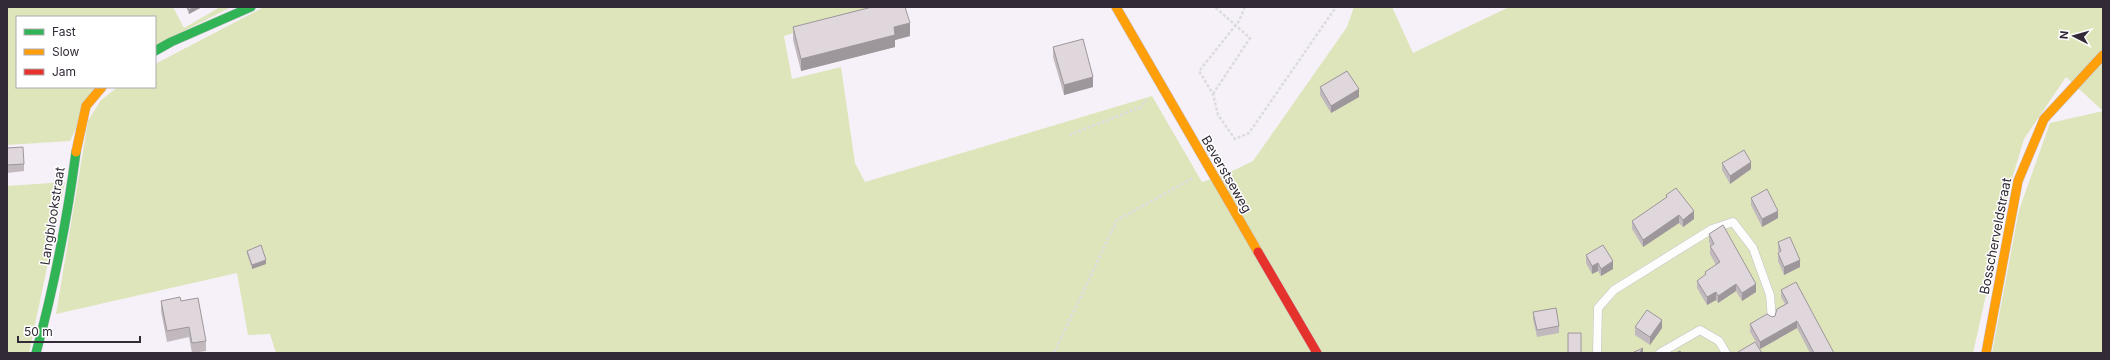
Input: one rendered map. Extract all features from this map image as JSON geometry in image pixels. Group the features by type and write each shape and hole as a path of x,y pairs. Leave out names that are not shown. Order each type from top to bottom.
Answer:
{"street":[{"path":"156,50 171,42 251,7"},
{"name":"Beverstseweg","path":"1116,7 1317,353"},
{"name":"Bosscherveldstraat","path":"1986,353 2018,181 2044,120 2090,67 2103,55"},
{"name":"Langblookstraat","path":"36,353 51,299 68,213 77,144 86,106 101,88"}],"lane":[{"path":"1598,353 1598,308 1614,290 1712,229 1733,222 1753,248 1770,295 1772,319"},
{"path":"1660,353 1700,330 1719,341 1726,353"}],"path":[{"path":"1213,94 1250,38 1215,7"},
{"path":"1245,7 1235,26 1198,71 1213,94 1218,115 1235,139 1249,133 1336,7"},
{"path":"1069,135 1141,107 1160,82"},
{"path":"1054,353 1117,220 1210,169"}],"green space":[{"path":"7,7 173,7 184,28 220,7 231,7 156,45 156,16 16,16 16,88 96,88 70,141 7,145"},
{"path":"264,7 874,7 784,36 792,79 841,67 855,163 865,182 1152,96 1202,182 1226,174 1253,161 1347,27 1354,7 1392,7 1413,53 1509,7 2103,7 2103,111 2066,77 2024,139 2012,179 1973,353 276,353 270,334 248,335 237,273 56,314 88,121 101,100 117,88 156,88 156,63"},
{"path":"2103,111 2103,353 1992,353 2019,210 2050,123"},
{"path":"65,182 29,353 7,353 7,186"}],"building":[{"path":"872,7 905,7 910,23 894,27 895,35 801,59 793,27"},
{"path":"1083,39 1093,77 1064,85 1053,47"},
{"path":"1347,71 1359,89 1331,106 1320,87"},
{"path":"23,147 24,164 7,165 7,148"},
{"path":"1744,150 1751,162 1730,176 1722,163"},
{"path":"1676,188 1694,211 1683,220 1679,215 1643,240 1632,221 1667,197 1666,195"},
{"path":"1767,189 1778,211 1762,219 1751,198"},
{"path":"1723,225 1756,284 1742,293 1736,284 1718,296 1716,292 1707,297 1697,281 1706,274 1705,272 1720,262 1710,246 1714,244 1709,234"},
{"path":"1790,237 1800,260 1784,267 1778,253 1781,251 1778,242"},
{"path":"261,245 266,260 252,265 247,251"},
{"path":"1603,245 1613,261 1601,269 1598,263 1592,266 1586,255"},
{"path":"1796,282 1834,353 1814,353 1797,321 1760,342 1750,324 1767,314 1772,317 1775,316 1777,309 1788,303 1781,290"},
{"path":"180,297 181,301 198,298 206,341 192,343 189,327 167,331 161,301"},
{"path":"1556,308 1559,326 1537,330 1533,312"},
{"path":"1647,310 1662,320 1650,337 1635,327"},
{"path":"1568,333 1581,333 1581,353 1568,353"},
{"path":"1755,342 1762,353 1738,353 1738,352"},
{"path":"1643,348 1639,353 1632,353"}],"traffic: fast":[{"path":"156,50 171,42 251,7"},
{"path":"36,353 49,303 59,253 76,152"}],"traffic: slow":[{"path":"1116,7 1258,252"},
{"path":"1986,353 2018,181 2044,119 2103,55"},
{"path":"76,152 86,106 101,88"}],"traffic: jam":[{"path":"1258,252 1317,353"}]}
